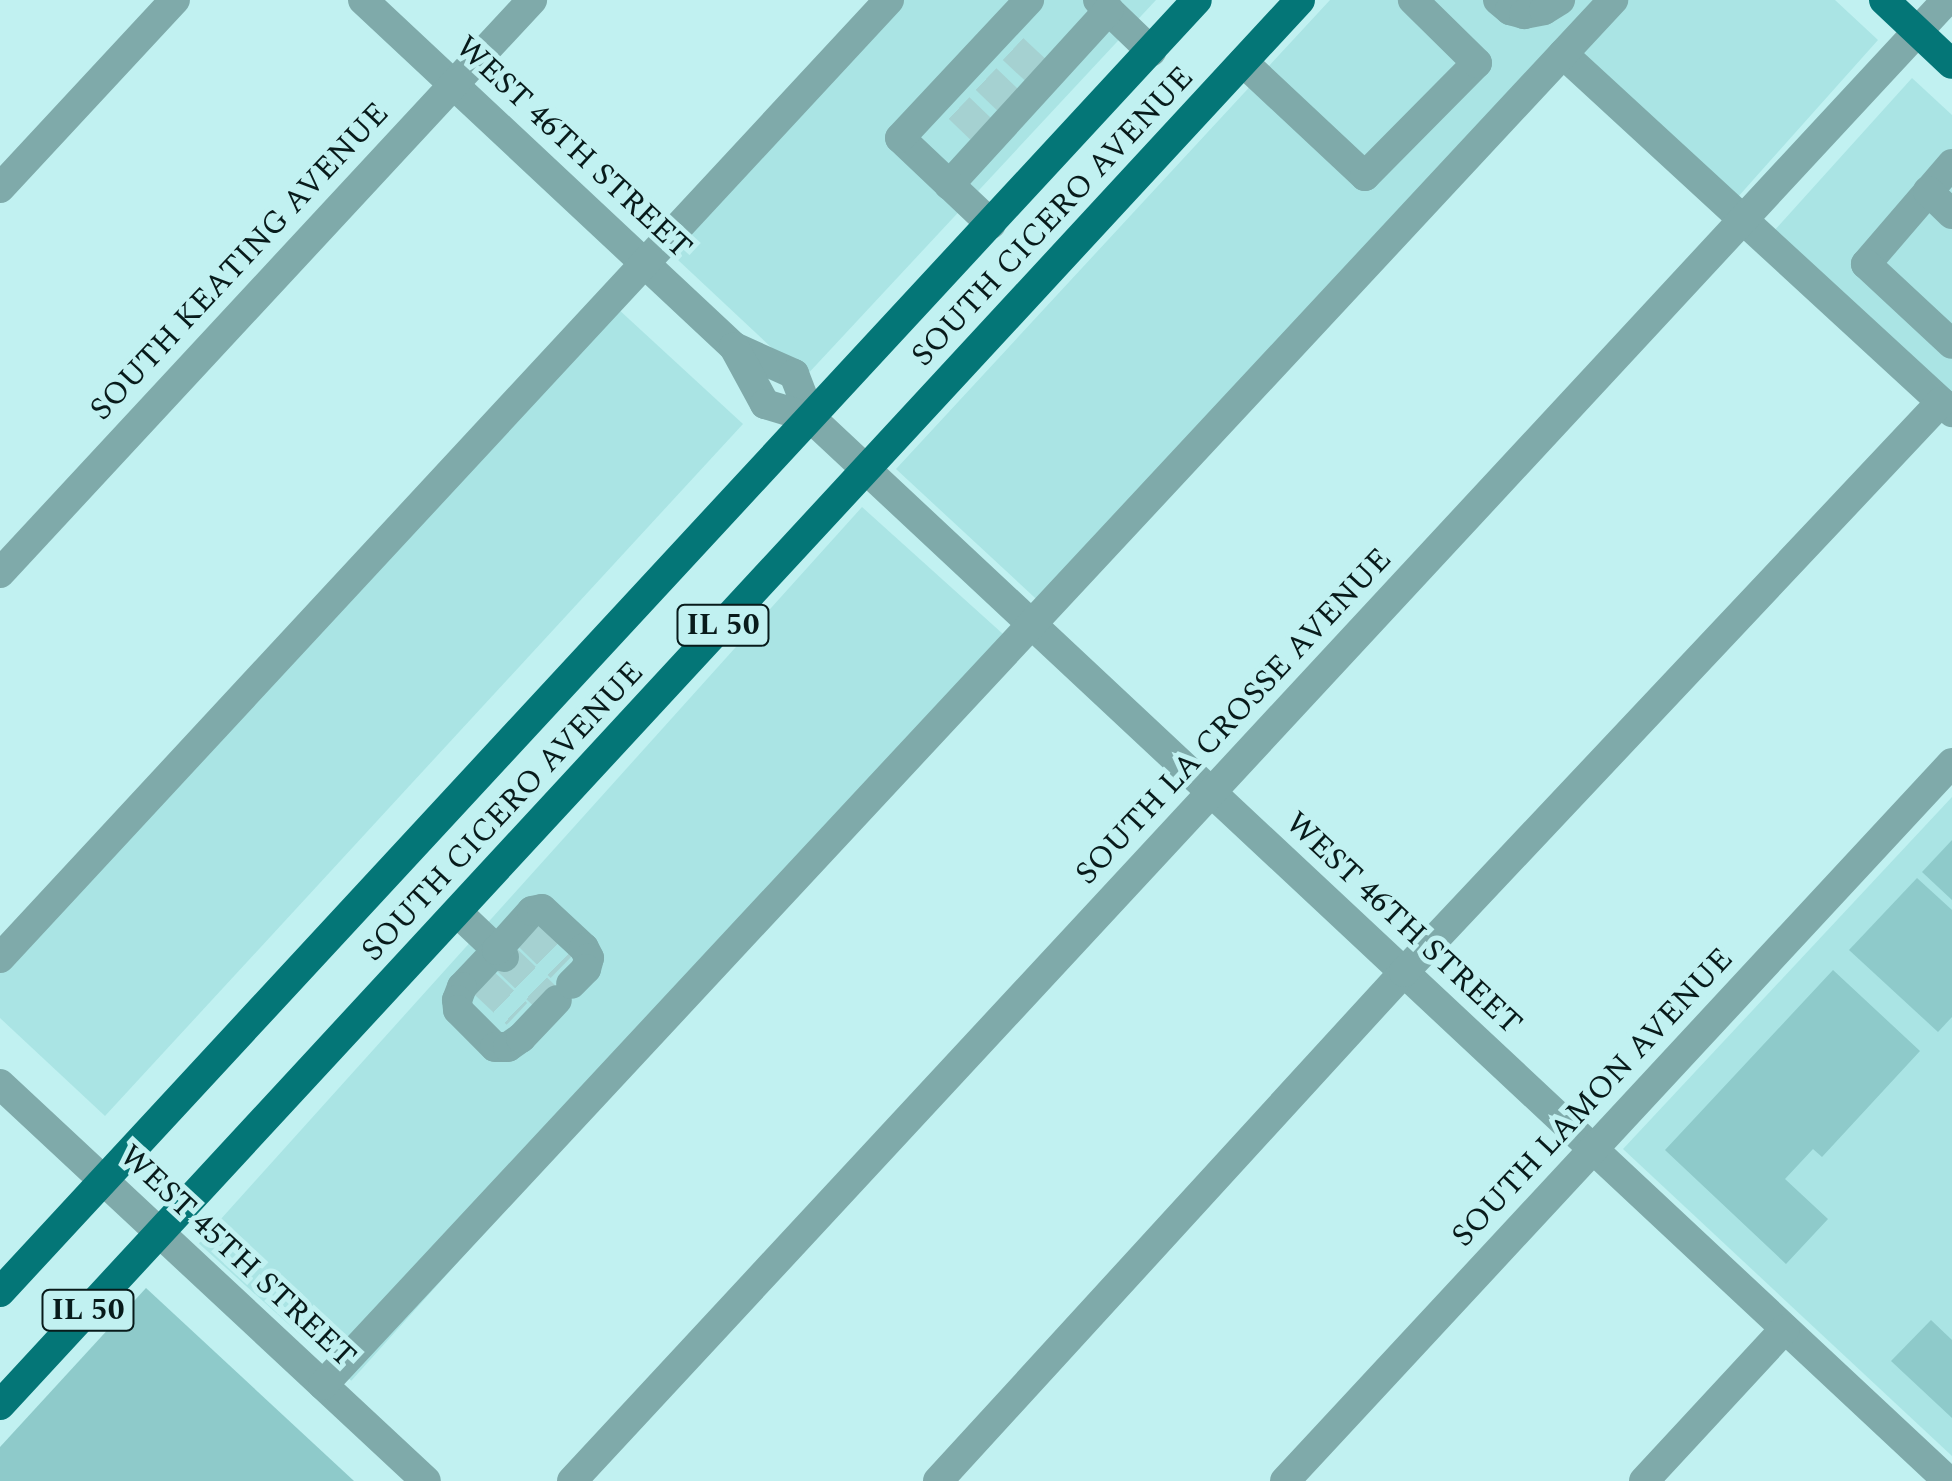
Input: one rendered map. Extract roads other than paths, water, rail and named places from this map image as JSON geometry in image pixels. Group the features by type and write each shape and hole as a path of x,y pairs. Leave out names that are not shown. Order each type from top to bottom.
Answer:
{"main road":[{"name":"SOUTH CICERO AVENUE","path":"0,1292 1198,0"},
{"name":"SOUTH CICERO AVENUE","path":"0,1405 1300,0"},
{"path":"1884,0 1952,64"}],"street":[{"path":"0,188 175,0"},
{"name":"WEST 46TH STREET","path":"364,0 734,347 765,404 811,418 1948,1481"},
{"name":"SOUTH KEATING AVENUE","path":"0,572 532,0"},
{"path":"0,958 889,0"},
{"path":"990,224 900,138 950,101 978,72 1005,42 1029,0"},
{"path":"1243,62 1364,176 1477,62 1413,0"},
{"path":"1498,0 1510,10 1524,14 1548,3"},
{"path":"323,1385 1613,0"},
{"name":"SOUTH LA CROSSE AVENUE","path":"572,1481 1947,0"},
{"path":"949,185 988,135 1104,5 1151,51"},
{"path":"938,1481 1404,972 1946,407 1563,54"},
{"path":"1952,164 1866,264 1952,344"},
{"path":"1928,191 1952,214"},
{"name":"SOUTH LAMON AVENUE","path":"1286,1481 1952,764"},
{"path":"542,909 584,948 589,958 586,969 524,1021 508,1047 495,1046 458,1010 462,987 478,977 500,953 523,929 532,911 542,909"},
{"path":"457,912 500,953"},
{"name":"WEST 45TH STREET","path":"0,1084 426,1481"},
{"path":"1644,1481 1786,1329"}],"tunnel":[{"path":"1013,49 1039,73"},
{"path":"986,79 1011,103"},
{"path":"959,108 984,132"},
{"path":"526,933 561,967"},
{"path":"504,957 553,1004"},
{"path":"482,981 517,1014"}]}
